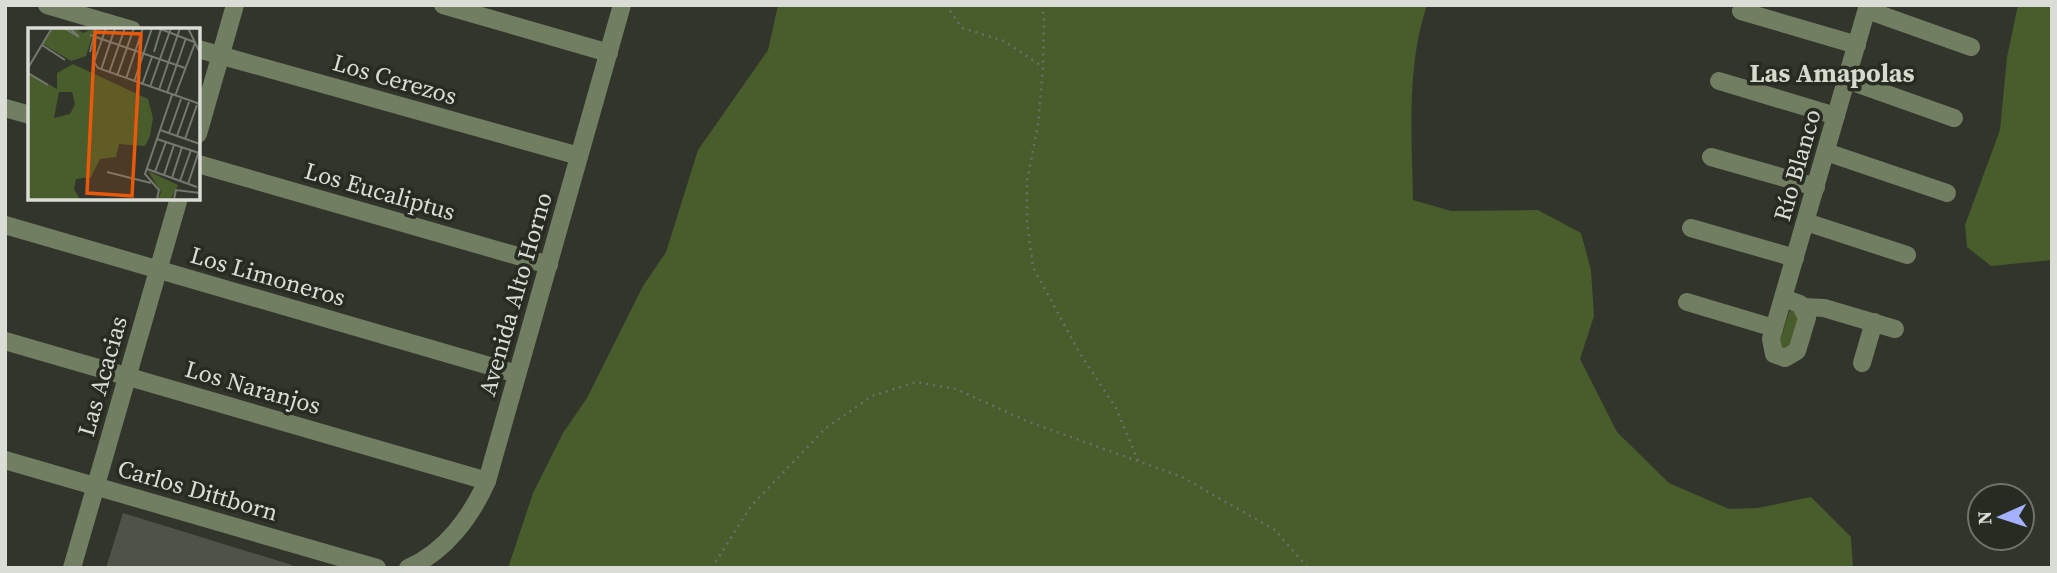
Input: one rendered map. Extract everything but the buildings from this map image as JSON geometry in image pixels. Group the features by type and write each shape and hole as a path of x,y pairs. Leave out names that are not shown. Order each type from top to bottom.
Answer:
{"street":[{"path":"47,5 125,28"},
{"path":"200,127 235,5"},
{"path":"443,5 609,53"},
{"name":"Avenida Alto Horno","path":"408,568 429,556 453,535 473,509 487,481 622,5"},
{"path":"1868,8 1971,47"},
{"name":"Río Blanco","path":"1774,328 1868,8"},
{"path":"1741,11 1857,45"},
{"name":"Los Cerezos","path":"200,50 579,156"},
{"path":"1847,80 1954,118"},
{"path":"1719,81 1836,116"},
{"path":"5,108 28,114"},
{"path":"1826,152 1947,193"},
{"path":"1711,157 1816,187"},
{"name":"Los Eucaliptus","path":"200,165 548,265"},
{"name":"Las Acacias","path":"72,568 178,200"},
{"path":"1805,222 1907,255"},
{"name":"Los Limoneros","path":"5,225 517,374"},
{"path":"1691,228 1795,258"},
{"path":"1783,298 1804,307 1824,307 1895,329"},
{"path":"1687,302 1774,328 1770,343 1772,350 1781,358 1792,356 1799,347 1807,322 1804,307"},
{"path":"1862,363 1874,323"},
{"name":"Los Naranjos","path":"5,341 487,481"},
{"name":"Carlos Dittborn","path":"5,460 377,568"}],"path":[{"path":"946,5 962,28 1004,41 1043,66"},
{"path":"1041,5 1044,16 1043,66 1038,125 1027,181 1027,223 1033,267 1079,352 1116,408 1139,463"},
{"path":"712,568 751,506 826,428 872,396 916,382 956,389 1029,422 1182,477 1275,530 1308,568"}],"green space":[{"path":"778,5 1427,5 1420,29 1413,77 1413,200 1451,211 1538,210 1581,233 1591,270 1594,316 1580,359 1617,432 1669,483 1729,509 1758,508 1811,497 1851,537 1853,568 508,568 533,493 563,433 587,398 643,286 666,252 698,150 768,50"},
{"path":"2018,5 2052,5 2052,260 1991,266 1967,247 1965,225 2000,130 2007,57"},
{"path":"1793,309 1800,314 1793,343 1784,352 1779,344 1789,312"}],"district":[{"name":"Las Amapolas","path":"1832,73"}]}
